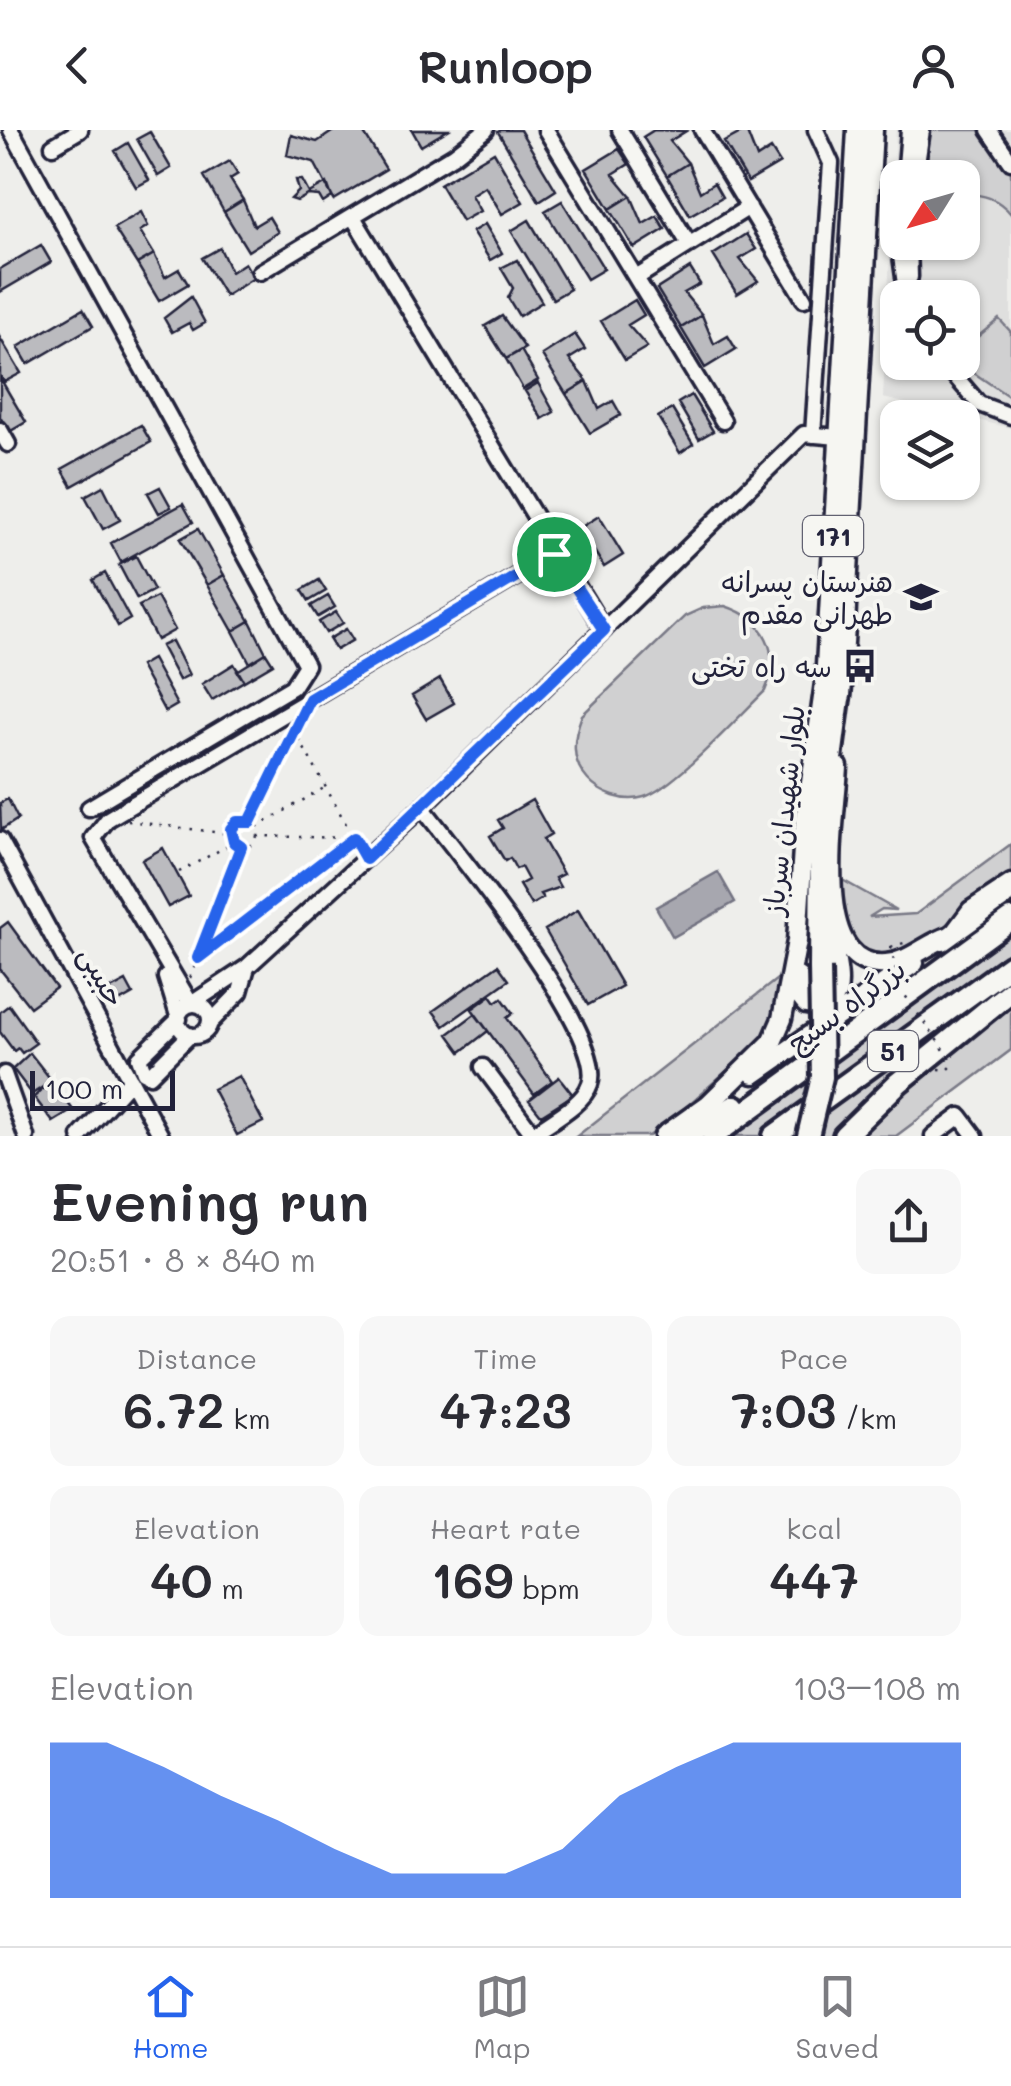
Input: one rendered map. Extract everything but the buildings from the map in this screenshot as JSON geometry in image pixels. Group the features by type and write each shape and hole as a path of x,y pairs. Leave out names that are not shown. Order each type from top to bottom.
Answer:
{"highway":[{"path":"808,1136 822,1077 821,836 842,683"},
{"name":"بزرگراه بسیج","path":"714,1136 1011,919"},
{"name":"51","path":"774,1136 1011,965"},
{"path":"844,1136 898,1083 1011,990"},
{"path":"958,1036 1011,1001"},
{"path":"686,1136 812,1064"}],"main road":[{"name":"بلوار شهیدان سرباز","path":"856,130 825,683 804,833 797,941 798,994 806,1004 825,1005 840,989 833,920 842,683 873,130"},
{"path":"664,1136 1011,892"},
{"path":"833,920 852,953 878,964 905,960 950,936"},
{"name":"بلوار شهیدان سرباز","path":"708,1105 772,1042 782,1019 797,941"}],"street":[{"path":"11,130 306,664 292,687 89,808"},
{"path":"53,146 80,130"},
{"path":"546,130 723,421"},
{"path":"620,130 689,244"},
{"path":"702,130 804,299"},
{"path":"812,435 831,163 816,130"},
{"path":"906,160 909,130"},
{"path":"918,160 922,130"},
{"path":"988,130 1011,162"},
{"path":"260,272 353,218 477,133"},
{"path":"636,278 749,207"},
{"path":"353,218 554,554 604,630"},
{"path":"958,380 979,404 1011,416"},
{"path":"247,967 240,992 200,1034 190,1035 150,1075 144,1072 139,1058 179,1019 187,999 247,967 366,859 804,434 839,437"},
{"path":"210,1023 205,1008 187,999 160,959 93,838 108,819 554,554"},
{"path":"422,807 510,917 580,1034 592,1072 586,1092 534,1134 483,1066"},
{"name":"حبیبی","path":"0,840 162,1136"},
{"path":"950,936 970,909 1011,882"},
{"path":"160,959 179,1019 190,1035"},
{"path":"4,1074 26,1136"},
{"path":"80,1136 131,1080"},
{"path":"934,1136 960,1116 975,1136"}],"path":[{"path":"250,822 310,699"},
{"path":"294,730 366,859"},
{"path":"256,828 326,787"},
{"path":"108,819 230,834"},
{"path":"237,822 250,822 257,836 253,844 241,847 230,834 237,822"},
{"path":"257,836 354,838"},
{"path":"198,958 354,838"},
{"path":"180,872 234,842"},
{"path":"187,999 198,958 241,847"},
{"path":"906,943 891,947 899,987 954,1064 940,1070"}],"shaded area":[{"path":"896,130 1011,130 1011,428 980,421 980,400 883,398 884,380 980,380 980,280 889,280 890,260 980,260 980,160 895,160"},
{"path":"923,130 983,130 1011,169 1011,214 1000,204 980,196 980,160 916,160"},
{"path":"999,319 1011,332 1011,398 980,377 980,335"},
{"path":"725,606 751,619 766,639 772,663 765,691 689,766 657,791 629,799 599,789 582,772 576,757 575,740 582,715 685,616 703,608"},
{"path":"1011,844 1011,876 921,946 881,961 846,941 837,877 896,910 882,909 869,917 916,914"},
{"path":"718,872 735,902 673,937 656,907"},
{"path":"1011,932 1011,957 762,1136 729,1136"},
{"path":"786,972 767,1035 669,1122 649,1136 577,1136"},
{"path":"1011,975 1011,983 836,1136 813,1136 820,1113"},
{"path":"1011,1007 1011,1050 896,1136 851,1136 966,1038"}],"place":[{"name":"هنرستان پسرانه طهرانی مقدم","path":"921,597"},
{"name":"سه راه تختی","path":"860,666"}],"route":[{"path":"554,554 604,630 366,859 354,838 198,958 241,847 231,838 231,829 242,820 250,822 310,699 554,554"}]}
